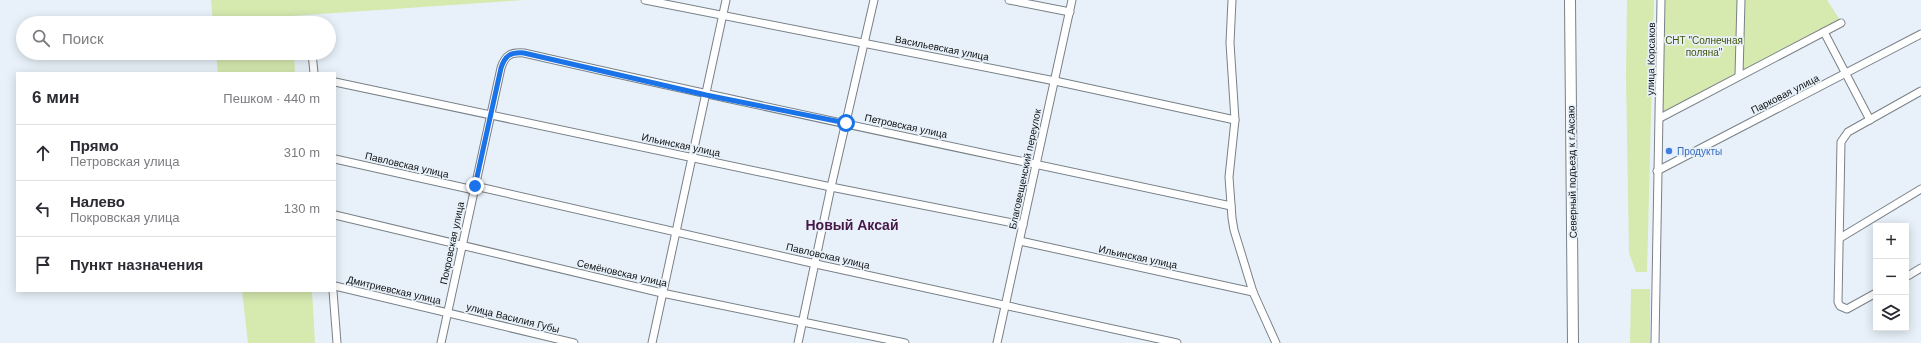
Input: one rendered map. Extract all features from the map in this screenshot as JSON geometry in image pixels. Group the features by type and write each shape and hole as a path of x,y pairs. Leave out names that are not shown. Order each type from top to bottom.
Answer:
{"street":[{"name":"Васильевская улица","path":"645,0 865,43 1235,120"},
{"path":"652,343 726,0"},
{"path":"798,343 816,264 831,187 874,0"},
{"path":"1009,0 1070,12"},
{"name":"Благовещенский переулок","path":"997,343 1072,0"},
{"path":"1232,0 1230,43 1235,120 1229,178 1234,230 1253,292 1276,343"},
{"name":"Северный подъезд к г.Аксаю","path":"1570,0 1573,343"},
{"name":"улица Корсаков","path":"1655,343 1661,0"},
{"path":"1739,75 1741,0"},
{"path":"1660,118 1739,75 1841,23"},
{"path":"1824,32 1870,120"},
{"name":"Парковая улица","path":"1657,171 1921,34"},
{"name":"Петровская улица","path":"508,55 524,53 706,95 846,123 1231,206"},
{"name":"Покровская улица","path":"441,343 501,68 508,55"},
{"path":"313,60 314,72"},
{"name":"Ильинская улица","path":"336,82 831,187 1023,224"},
{"path":"1873,295 1847,309 1840,306 1838,302 1841,142 1848,132 1921,91"},
{"name":"Павловская улица","path":"336,159 675,231 816,264 1177,343"},
{"path":"1840,238 1921,189"},
{"name":"Семёновская улица","path":"336,214 462,246 662,293 905,343"},
{"name":"Ильинская улица","path":"1020,241 1253,292"},
{"path":"1909,275 1921,268"},
{"name":"Дмитриевская улица","path":"336,286 448,312"},
{"path":"333,292 337,343"},
{"name":"улица Василия Губы","path":"448,312 574,343"}],"green space":[{"path":"211,0 524,0 291,16 212,16"},
{"path":"1564,0 1566,0 1570,343 1568,343"},
{"path":"1573,0 1575,0 1579,343 1577,343"},
{"path":"1627,0 1654,0 1647,272 1636,272 1629,253 1626,77"},
{"name":"СНТ \"Солнечная поляна\"","path":"1657,0 1827,0 1844,26 1656,122"},
{"path":"217,60 294,60 295,72 218,72"},
{"path":"1631,289 1650,289 1650,343 1630,343"},
{"path":"242,292 312,292 315,343 248,343"}],"place":[{"name":"Продукты","path":"1669,151"}],"district":[{"name":"Новый Аксай","path":"852,225"}],"route":[{"path":"475,186 501,68 505,58 512,53 524,53 706,95 846,123"}]}
